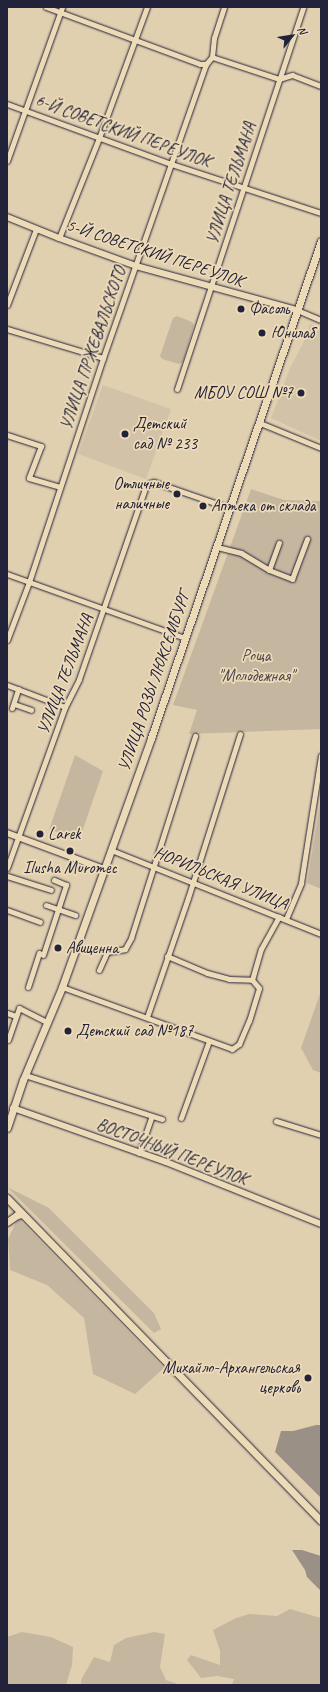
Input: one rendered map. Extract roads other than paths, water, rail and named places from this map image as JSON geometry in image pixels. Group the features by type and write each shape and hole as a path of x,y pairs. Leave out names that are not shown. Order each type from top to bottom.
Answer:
{"main road":[{"name":"УЛИЦА РОЗЫ ЛЮКСЕМБУРГ","path":"7,1128 13,1108 62,987 111,850 217,547 229,508 260,423 321,241"},
{"path":"7,1118 13,1108"},
{"path":"7,1198 321,1520"},
{"path":"7,1222 17,1215 22,1214"}],"street":[{"path":"46,7 133,41 200,64 206,64 212,57 214,38 224,7"},
{"path":"7,160 62,7"},
{"path":"59,238 99,138 133,41 147,7"},
{"name":"УЛИЦА ТЕЛЬМАНА","path":"177,389 212,288 303,7"},
{"path":"212,57 279,79 292,76 321,86"},
{"name":"УЛИЦА ПРЖЕВАЛЬСКОГО","path":"7,640 103,358 206,64"},
{"name":"6-Й СОВЕТСКИЙ ПЕРЕУЛОК","path":"7,104 171,164 321,213"},
{"name":"5-Й СОВЕТСКИЙ ПЕРЕУЛОК","path":"7,217 136,266 297,310"},
{"path":"7,305 36,229"},
{"path":"297,310 321,320"},
{"path":"7,329 103,358"},
{"path":"260,423 321,448"},
{"path":"7,435 41,446 29,478 60,487"},
{"name":"УЛИЦА ТЕЛЬМАНА","path":"7,868 65,707 79,679 145,488 150,483 154,482 229,508"},
{"path":"217,547 241,554 269,570 292,579 307,539"},
{"path":"269,570 279,543"},
{"path":"7,574 185,638"},
{"path":"7,685 65,707"},
{"path":"18,689 13,706 30,710"},
{"path":"147,1017 193,882 240,734"},
{"path":"99,970 107,952 120,950 128,946 195,736"},
{"path":"286,919 301,883 321,756"},
{"path":"7,833 104,869"},
{"name":"НОРИЛЬСКАЯ УЛИЦА","path":"111,850 321,934"},
{"path":"7,876 51,890"},
{"path":"28,987 66,885 54,880"},
{"path":"46,904 75,915"},
{"path":"7,910 40,922"},
{"path":"252,980 261,949 279,916"},
{"path":"167,956 207,973 229,979 252,980"},
{"path":"62,987 232,1049 239,1044 249,1021 258,988 252,980"},
{"path":"8,1040 19,1008 47,1022"},
{"path":"7,1013 16,1016"},
{"path":"181,1118 209,1041"},
{"path":"26,1075 162,1118"},
{"name":"ВОСТОЧНЫЙ ПЕРЕУЛОК","path":"13,1108 139,1153 321,1224"},
{"path":"139,1153 152,1116"},
{"path":"276,1121 321,1135"}],"place":[{"name":"Фасоль","path":"241,309"},
{"name":"Юнилаб","path":"262,333"},
{"name":"МБОУ СОШ №7","path":"301,393"},
{"name":"Детский сад № 233","path":"125,434"},
{"name":"Отличные наличные","path":"177,494"},
{"name":"Аптека от склада","path":"203,506"},
{"name":"Larek","path":"40,834"},
{"name":"Ilusha Muromec","path":"70,851"},
{"name":"Авиценна","path":"58,948"},
{"name":"Детский сад №187","path":"68,1031"},
{"name":"Михайло-Архангельская церковь","path":"308,1378"}],"park label":[{"name":"Роща \"Молодежная\"","path":"256,666"}]}
